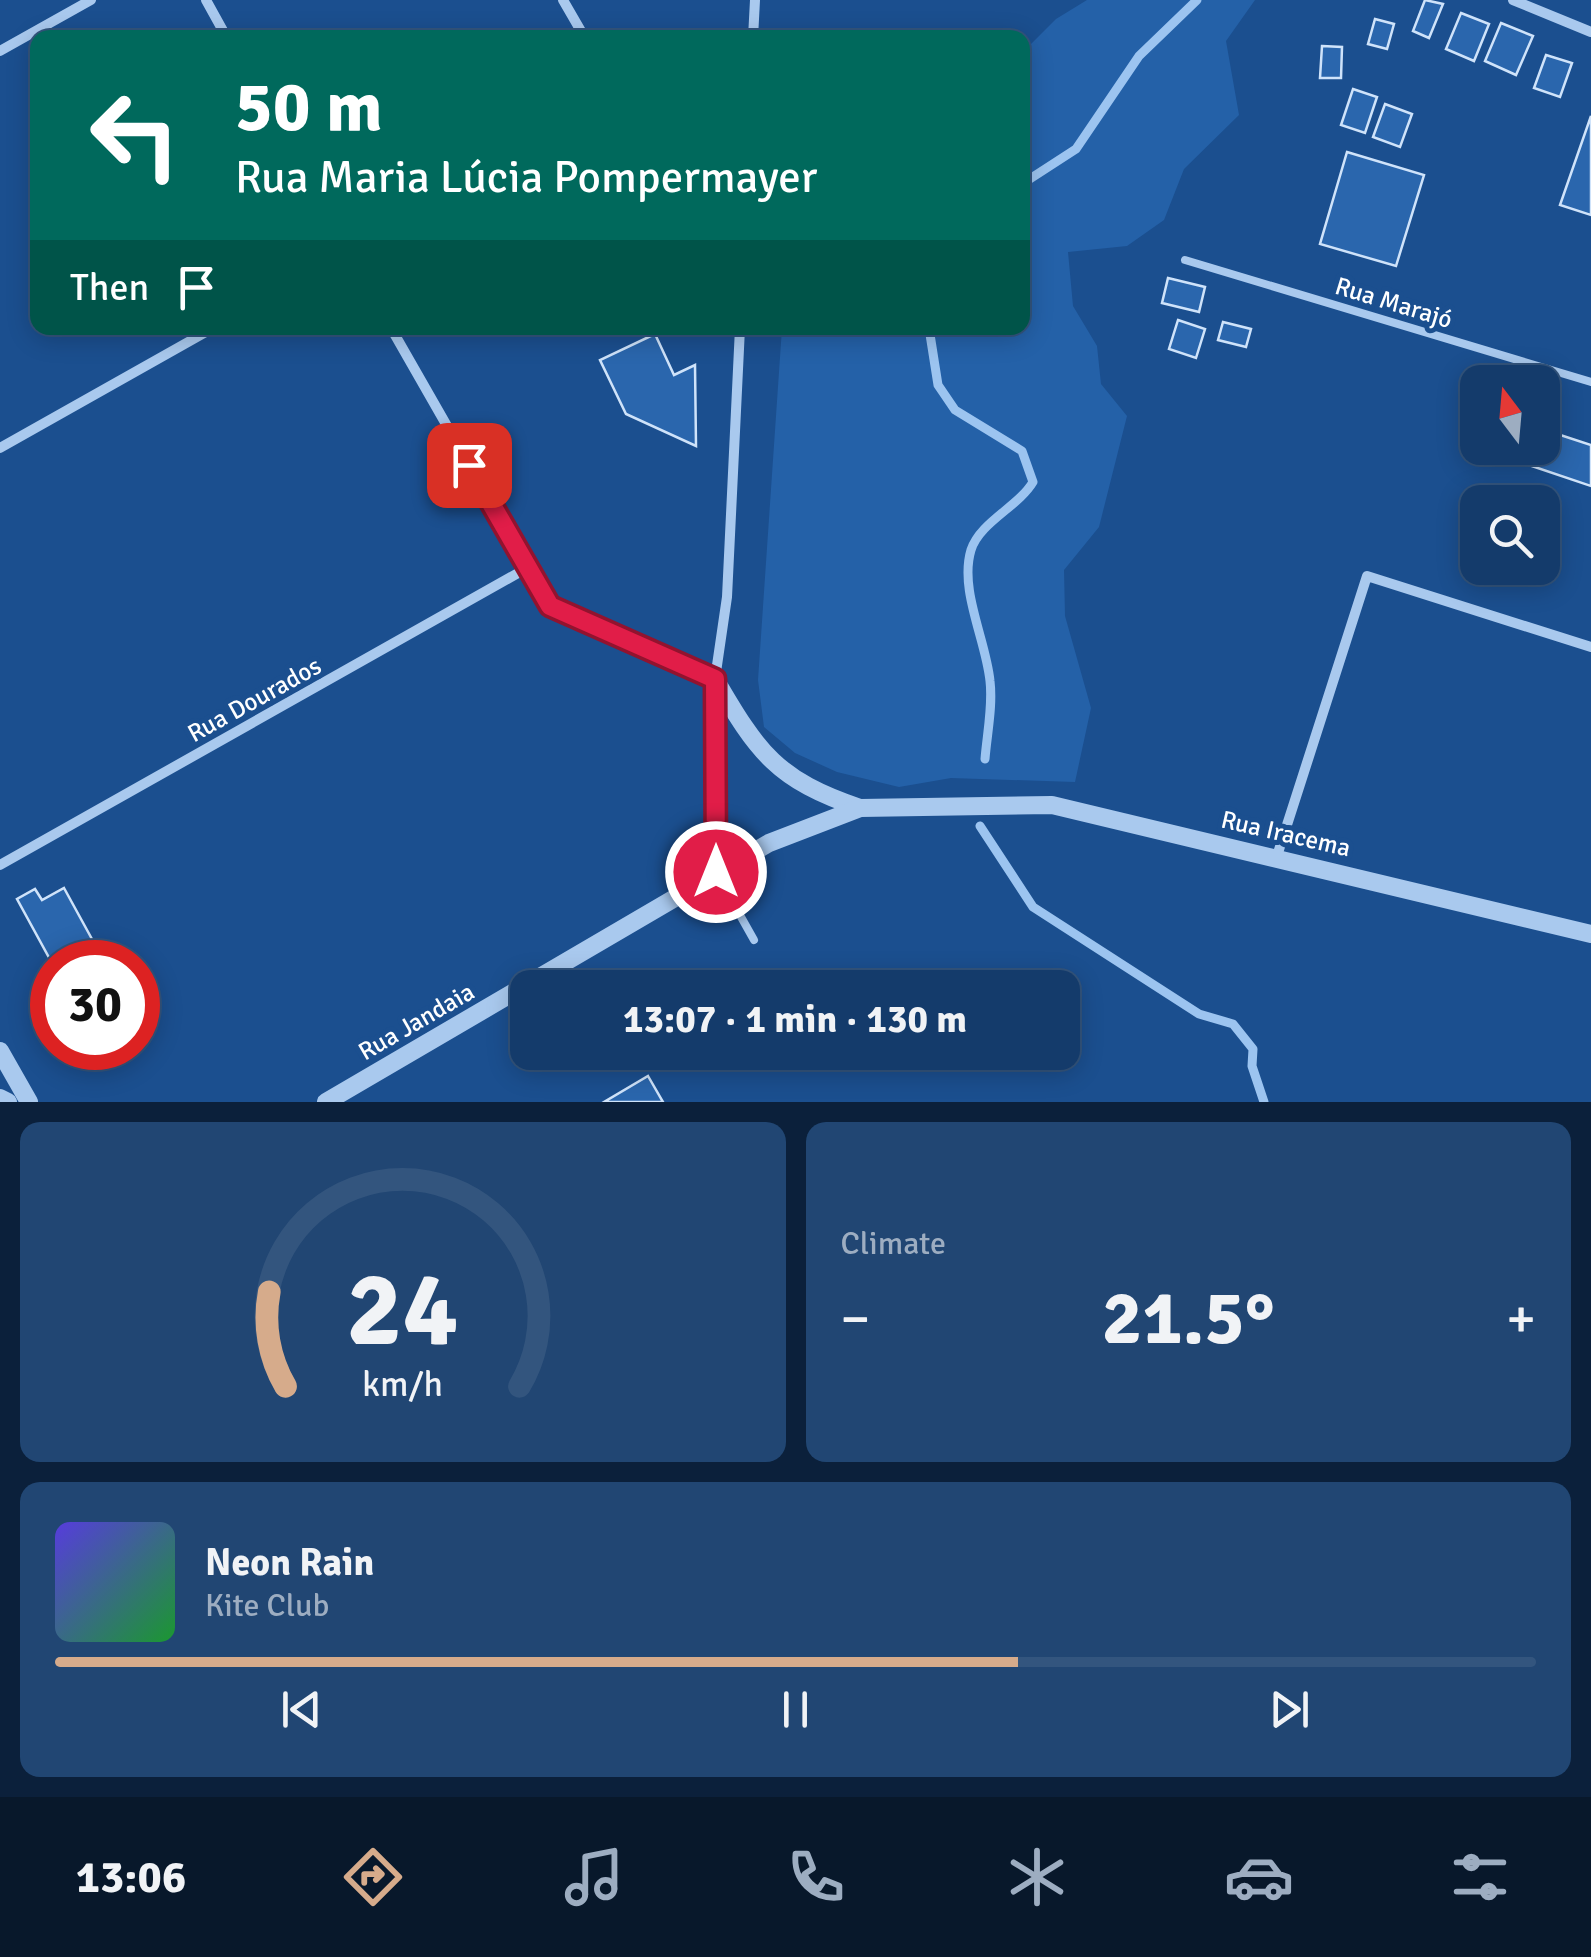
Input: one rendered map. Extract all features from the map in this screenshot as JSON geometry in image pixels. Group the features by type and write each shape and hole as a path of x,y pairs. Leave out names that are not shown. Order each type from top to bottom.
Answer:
{"street":[{"path":"37,30 91,0"},
{"path":"206,0 223,30"},
{"path":"562,0 580,30"},
{"path":"753,30 754,0"},
{"path":"1513,0 1591,32"},
{"path":"0,51 30,34"},
{"path":"0,448 201,335"},
{"path":"395,335 550,606 715,679 752,744 799,784 860,808"},
{"path":"716,872 715,679 727,597 740,335"},
{"name":"Rua Dourados","path":"0,865 527,568"},
{"path":"1277,856 1366,576 1591,647"},
{"name":"Rua Iracema","path":"966,804 1052,804 1591,934"},
{"name":"Rua Jandaia","path":"326,1102 769,843 860,808 966,804"},
{"path":"0,1051 30,1102"},
{"path":"0,1098 8,1102"}],"lane":[{"name":"Rua Marajó","path":"1184,260 1591,382"},
{"path":"716,872 754,940"}],"shaded area":[{"path":"1087,0 1255,0 1226,41 1239,115 1184,169 1164,220 1127,246 1068,252 1073,306 1097,346 1101,384 1127,416 1099,527 1064,570 1065,616 1091,708 1075,782 951,778 899,787 837,772 795,753 764,727 758,680 782,335 1030,335 1030,45 1056,19"}],"building":[{"path":"1425,0 1443,4 1429,38 1413,31"},
{"path":"1461,13 1489,24 1474,61 1446,49"},
{"path":"1375,19 1394,24 1387,49 1368,44"},
{"path":"1501,23 1533,36 1516,75 1485,61"},
{"path":"1322,46 1342,47 1341,78 1320,78"},
{"path":"1546,55 1572,63 1560,97 1534,88"},
{"path":"1353,89 1377,97 1365,133 1341,125"},
{"path":"1385,104 1412,114 1400,147 1373,137"},
{"path":"1591,116 1591,215 1560,205"},
{"path":"1347,152 1424,175 1396,266 1320,244"},
{"path":"1168,278 1205,287 1199,312 1162,303"},
{"path":"1178,320 1205,329 1196,358 1169,349"},
{"path":"1223,322 1251,329 1246,347 1218,340"},
{"path":"655,335 674,375 695,365 696,446 626,414 600,360"},
{"path":"1560,435 1591,445 1591,486 1529,465 1560,465"},
{"path":"64,888 92,940 39,940 17,899 35,889 42,900"},
{"path":"648,1076 663,1102 604,1102"}],"waterway":[{"path":"1030,179 1076,149 1139,56 1197,0"},
{"path":"930,335 938,385 955,410 1022,451 1033,482 982,531 968,565 971,598 990,681 985,759"},
{"path":"980,826 1033,907 1199,1014 1233,1024 1253,1049 1252,1066 1264,1102"}],"route":[{"path":"469,465 550,606 715,679 716,872"}]}
